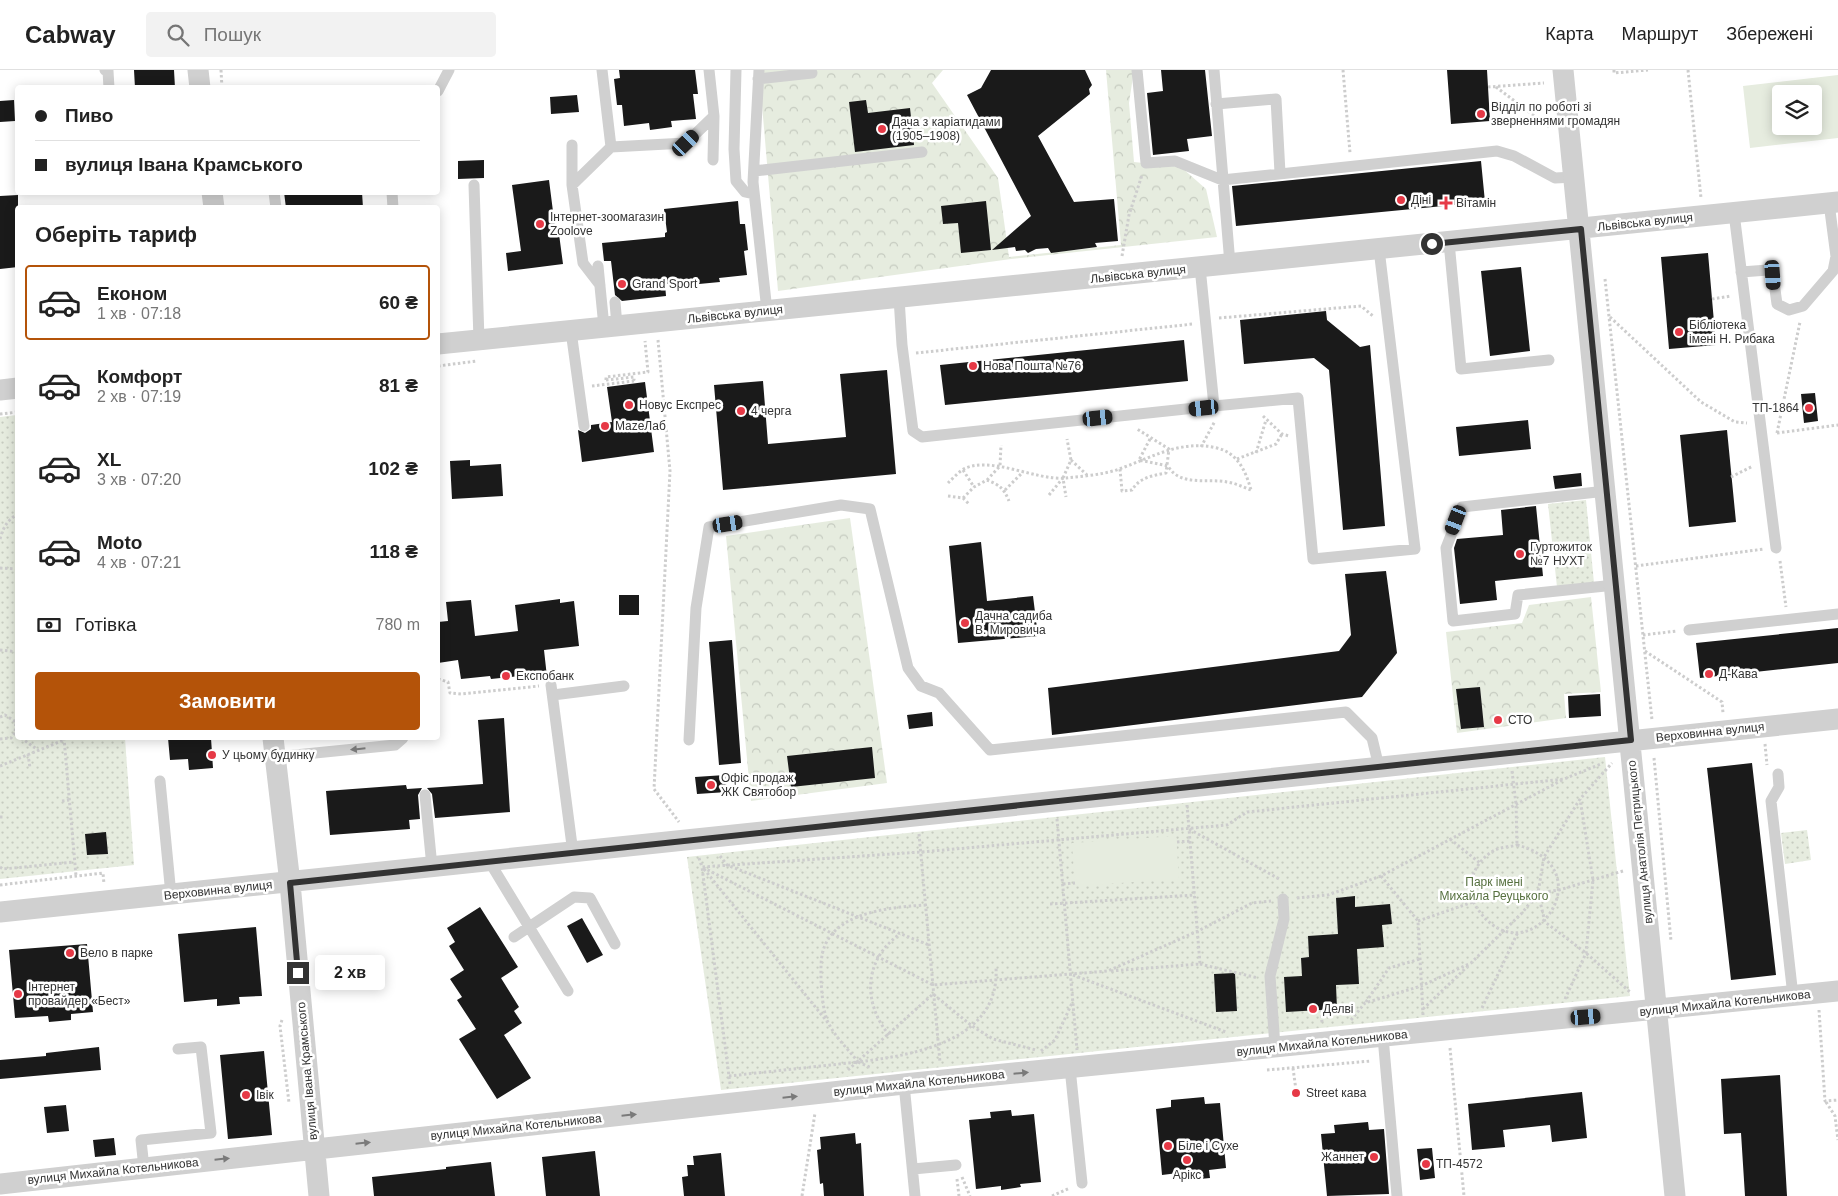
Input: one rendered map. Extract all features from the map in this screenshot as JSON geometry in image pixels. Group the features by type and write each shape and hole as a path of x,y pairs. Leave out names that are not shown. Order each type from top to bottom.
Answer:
{"street":[{"path":"198,70 200,85"},
{"name":"вулиця Анатолія Петрицького","path":"1563,70 1576,177 1675,1196"},
{"name":"Львівська вулиця","path":"440,344 615,329 767,311 1834,203"},
{"path":"0,390 15,388"},
{"name":"Верховинна вулиця","path":"0,912 1838,719"},
{"name":"вулиця Івана Крамського","path":"274,747 290,883 319,1196"},
{"name":"вулиця Михайла Котельникова","path":"0,1184 898,1085 1074,1062 1383,1037 1657,1011 1838,991"}],"lane":[{"path":"105,70 108,71 109,85"},
{"path":"440,87 449,70"},
{"path":"602,70 612,147"},
{"path":"709,70 714,116 713,160"},
{"path":"736,70 734,149 736,181 745,192 754,194"},
{"path":"1137,70 1146,164 1175,161 1222,180 1497,151 1514,156 1555,178 1576,177"},
{"path":"1214,70 1230,264"},
{"path":"767,311 754,194 758,75 812,73"},
{"path":"1216,104 1276,99 1280,173"},
{"path":"572,185 612,147 686,143 714,116"},
{"path":"572,145 572,185 583,262 600,285"},
{"path":"754,171 922,152"},
{"path":"474,186 479,340"},
{"path":"1834,203 1838,275"},
{"path":"1734,213 1776,548"},
{"path":"1449,242 1461,369 1548,360"},
{"path":"898,298 913,431 922,437 1298,398 1313,559 1415,549 1379,249"},
{"path":"1741,272 1768,270 1773,275 1777,304 1789,310 1803,306 1834,271 1836,256"},
{"path":"598,266 600,285 615,329"},
{"path":"1200,267 1214,406"},
{"path":"584,426 615,329 614,302"},
{"path":"1606,491 1462,507 1446,548 1453,620 1514,614 1518,595 1615,585"},
{"path":"689,740 696,608 709,527 841,505 870,509 908,668 921,686 939,694 990,750 1346,712 1372,738 1379,767"},
{"path":"1690,630 1838,614"},
{"path":"573,853 552,690 624,686"},
{"path":"274,747 395,745 401,740"},
{"path":"1778,774 1779,787 1771,801 1793,996"},
{"path":"160,781 171,895"},
{"path":"425,795 432,867"},
{"path":"490,861 568,991"},
{"path":"514,937 574,897 590,898 615,944"},
{"path":"1275,1047 1270,976 1284,919 1283,899"},
{"path":"1383,1037 1396,1196"},
{"path":"144,1168 141,1140 211,1133 202,1047 178,1049"},
{"path":"1074,1062 1082,1183"},
{"path":"898,1085 913,1169 915,1196"},
{"path":"913,1169 956,1165"}],"path":[{"path":"221,70 222,85"},
{"path":"1342,70 1351,166"},
{"path":"1614,70 1614,73 1648,70"},
{"path":"1688,70 1703,216"},
{"path":"1488,87 1544,82"},
{"path":"1496,87 1549,126"},
{"path":"1122,256 1129,215 1146,164"},
{"path":"1604,269 1652,721"},
{"path":"1712,299 1744,294"},
{"path":"1732,477 1765,460 1778,433 1803,306"},
{"path":"1609,316 1701,402 1736,422 1760,424"},
{"path":"615,329 648,372 606,377 607,384 635,382"},
{"path":"615,329 670,471 654,789 680,823"},
{"path":"0,414 15,412"},
{"path":"1255,454 1266,420"},
{"path":"1201,447 1215,421"},
{"path":"1778,433 1838,425"},
{"path":"1136,429 1168,449"},
{"path":"1238,459 1255,454 1276,444 1282,434"},
{"path":"1049,495 1064,478 1071,460 1068,439"},
{"path":"1140,460 1150,439"},
{"path":"963,498 974,487 987,480 1000,466 1001,445"},
{"path":"948,483 963,470 989,465 1000,466 1022,473 1064,478 1120,469 1140,460 1168,449 1201,447 1218,448 1238,459 1246,474 1251,490 1227,482 1192,481 1172,472 1168,466 1140,460"},
{"path":"1120,469 1122,491 1132,490 1137,482 1149,476 1166,473 1168,449"},
{"path":"1071,460 1087,475"},
{"path":"963,470 974,487"},
{"path":"1005,490 1022,473"},
{"path":"1064,478 1066,497"},
{"path":"987,480 1005,490 1009,501"},
{"path":"948,496 963,498 969,504"},
{"path":"0,539 3,529 10,518 15,516"},
{"path":"1636,566 1776,548 1779,551 1787,619"},
{"path":"0,568 15,569"},
{"path":"1643,634 1690,630"},
{"path":"0,650 15,652"},
{"path":"1644,650 1722,702 1723,714"},
{"path":"440,680 448,682 450,692 462,694 552,690"},
{"path":"0,717 5,715 15,721"},
{"path":"0,739 11,738 15,735"},
{"path":"24,740 38,750"},
{"path":"0,766 62,740"},
{"path":"64,740 76,876"},
{"path":"28,754 30,768"},
{"path":"1654,754 1672,948"},
{"path":"1108,971 1198,931 1252,903 1328,895 1381,876 1564,780 1616,759 1580,799 1544,856 1538,893 1545,922 1586,953 1632,994"},
{"path":"1511,763 1516,804 1517,845"},
{"path":"702,867 921,852 1189,829 1227,825 1247,812 1564,780"},
{"path":"1186,797 1200,964"},
{"path":"1561,1006 1586,953 1593,880 1580,799"},
{"path":"62,801 69,800"},
{"path":"1057,811 1073,1001 1074,1062"},
{"path":"0,817 5,817"},
{"path":"918,826 941,1070"},
{"path":"1189,829 1281,880"},
{"path":"1450,839 1480,863"},
{"path":"1177,842 1190,841"},
{"path":"1517,845 1534,850 1544,856 1554,870 1559,890 1555,908 1545,922 1534,929 1518,932 1502,931 1487,923 1473,902 1470,890 1472,874 1480,863 1495,850 1517,845"},
{"path":"696,849 702,867 732,1092"},
{"path":"718,853 727,865 929,945"},
{"path":"0,867 3,869 74,862"},
{"path":"702,867 933,985 1200,964 1270,982"},
{"path":"702,867 858,1062 890,1076 898,1085"},
{"path":"1423,1010 1522,913 1538,893 1559,890 1626,870"},
{"path":"0,885 103,873"},
{"path":"1381,876 1418,921 1423,1021"},
{"path":"1063,884 1075,883"},
{"path":"1050,904 1195,895"},
{"path":"1418,921 1473,902"},
{"path":"829,1025 822,990 821,960 826,943 837,929 859,917 900,907 926,905"},
{"path":"1479,1027 1478,1015 1518,932"},
{"path":"889,1035 878,1021 870,993 874,965 878,957 886,943 900,934"},
{"path":"1348,1023 1365,1003 1389,968 1420,959"},
{"path":"1365,1003 1421,986 1471,963"},
{"path":"730,1076 881,1059 938,1045 962,1034 972,1026 989,1005 995,991 997,980 996,968"},
{"path":"1070,974 1234,1035"},
{"path":"846,1072 933,994"},
{"path":"933,994 972,1026 993,1039 1050,1053"},
{"path":"1035,1056 1054,1040 1073,1001"},
{"path":"1321,1010 1322,1031"},
{"path":"1818,1010 1825,1101 1835,1116 1838,1140"},
{"path":"1449,1030 1464,1196"},
{"path":"1267,1070 1385,1060"},
{"path":"1293,1068 1296,1090"},
{"path":"802,1196 818,1094"},
{"path":"1825,1101 1838,1100"},
{"path":"956,1165 970,1196"},
{"path":"1052,1196 1082,1183"}],"green space":[{"path":"759,70 943,70 932,83 998,178 1009,257 1121,245 1106,70 1134,70 1129,103 1134,162 1181,167 1206,189 1217,237 1011,259 778,291"},
{"path":"1838,75 1838,138 1750,148 1743,86"},
{"path":"15,415 15,740 125,740 134,865 0,879 0,417"},
{"path":"1586,500 1594,583 1557,587 1548,504"},
{"path":"850,518 887,783 751,801 726,536"},
{"path":"1591,597 1601,692 1564,694 1566,718 1457,733 1446,632 1522,623 1529,605"},
{"name":"Парк імені Михайла Реуцького","path":"1605,757 1630,996 721,1090 687,857"},
{"path":"1807,830 1811,860 1785,864 1781,833"},
{"path":"1176,836 1179,879 1075,886 1072,843"}],"building":[{"path":"134,70 174,70 175,85 135,85"},
{"path":"619,70 695,70 698,94 693,94 696,119 671,121 672,127 650,130 649,123 624,126 622,105 617,105 614,79 620,78"},
{"path":"991,70 1085,70 1092,85 1089,89 1090,94 1038,136 1074,202 1114,199 1118,241 1095,243 1097,247 1051,253 1048,248 1036,249 1028,253 1025,250 1016,251 1015,247 992,250 1031,216 967,95 981,88"},
{"path":"1161,70 1205,70 1212,136 1187,139 1189,151 1153,155 1147,93 1163,91"},
{"path":"1447,70 1487,70 1490,121 1451,124"},
{"path":"577,95 579,112 551,114 550,97"},
{"path":"14,100 15,121 0,122 0,101"},
{"name":"Дача з каріатидами (1905–1908)","path":"866,100 868,113 910,108 914,145 855,152 849,102"},
{"path":"484,160 484,178 458,179 458,161"},
{"path":"1481,161 1485,202 1236,226 1232,186"},
{"path":"549,180 556,235 559,234 563,264 508,271 506,253 521,251 512,185"},
{"path":"18,195 18,205 15,205 15,267 0,269 0,196"},
{"path":"284,195 362,195 363,205 286,205"},
{"path":"738,201 740,224 745,224 748,250 744,251 747,275 719,278 720,282 699,284 698,280 665,284 666,296 622,301 615,295 611,261 604,261 602,243 665,237 667,232 664,209"},
{"path":"986,201 991,250 961,253 958,223 943,224 941,206"},
{"path":"1708,253 1716,345 1669,349 1661,257"},
{"path":"1521,267 1530,351 1490,356 1481,271"},
{"path":"1326,311 1327,320 1360,347 1370,345 1385,526 1343,530 1329,370 1314,358 1244,364 1240,320"},
{"path":"1184,340 1188,381 945,405 940,365"},
{"name":"4 черга","path":"887,370 896,474 723,490 714,385 763,381 768,444 846,437 840,374"},
{"name":"Новус Експрес","path":"645,382 654,452 582,462 578,430 585,433 591,429 591,425 612,422 607,387"},
{"name":"ТП-1864","path":"1815,393 1818,421 1804,423 1801,394"},
{"path":"1528,420 1531,449 1459,456 1456,427"},
{"path":"1727,430 1736,522 1689,527 1680,435"},
{"path":"470,460 470,466 501,464 503,496 452,499 450,461"},
{"path":"1581,473 1582,486 1555,489 1553,476"},
{"name":"Гуртожиток №7 НУХТ","path":"1536,506 1543,576 1495,581 1497,600 1460,604 1454,548 1457,539 1503,535 1501,510"},
{"path":"981,542 987,601 1033,596 1038,636 958,643 949,546"},
{"path":"1386,571 1397,653 1362,697 1052,735 1048,688 1339,651 1351,635 1345,574"},
{"path":"619,595 639,595 639,615 619,615"},
{"path":"560,599 560,603 574,601 579,646 544,650 547,677 532,679 531,675 491,679 490,676 461,679 458,660 440,663 440,622 448,621 446,602 471,600 475,636 518,631 515,605"},
{"path":"1838,628 1838,663 1700,678 1696,643"},
{"path":"732,640 741,763 719,765 709,642"},
{"path":"1480,687 1484,727 1461,729 1456,689"},
{"path":"1600,694 1601,716 1569,718 1568,696"},
{"path":"932,712 933,726 909,729 907,715"},
{"path":"504,718 510,812 435,818 432,794 427,788 483,784 478,720"},
{"path":"168,740 211,740 213,768 189,770 188,759 170,760"},
{"path":"872,747 875,778 791,787 787,756"},
{"path":"1752,763 1776,975 1731,980 1707,768"},
{"name":"Офіс продаж ЖК Святобор","path":"725,775 727,792 697,794 695,777"},
{"path":"406,785 407,789 422,788 418,795 420,819 409,820 410,829 330,835 326,791"},
{"path":"106,832 108,854 87,855 85,834"},
{"path":"1355,896 1355,907 1390,904 1392,924 1382,925 1384,947 1357,949 1359,984 1336,985 1337,1009 1286,1012 1284,977 1302,976 1301,958 1309,957 1308,936 1338,934 1336,898"},
{"path":"480,907 518,967 501,978 519,1007 514,1011 522,1023 504,1035 531,1078 497,1099 459,1039 476,1029 457,1000 462,997 450,979 464,970 449,946 455,942 447,928"},
{"path":"582,918 603,955 587,963 567,926"},
{"path":"256,927 262,996 239,997 240,1004 217,1006 217,999 184,1002 178,934"},
{"path":"87,944 93,1012 71,1014 71,1020 49,1022 48,1016 15,1018 9,950"},
{"path":"1235,973 1237,1011 1216,1012 1214,974"},
{"path":"99,1047 101,1070 0,1079 0,1060 46,1056 46,1053"},
{"name":"Івік","path":"264,1051 272,1135 228,1139 220,1055"},
{"path":"1780,1075 1787,1196 1745,1196 1741,1133 1724,1134 1721,1079"},
{"path":"1582,1092 1587,1138 1552,1142 1550,1125 1503,1130 1505,1147 1472,1150 1468,1104"},
{"path":"1204,1097 1205,1104 1220,1103 1226,1168 1209,1170 1210,1178 1179,1181 1178,1173 1162,1175 1156,1109 1171,1107 1171,1100"},
{"path":"66,1105 69,1131 47,1133 44,1107"},
{"path":"1011,1110 1012,1116 1034,1114 1041,1182 1020,1184 1021,1187 1001,1190 1001,1186 976,1189 969,1120 991,1118 990,1112"},
{"path":"1368,1122 1369,1130 1384,1129 1389,1194 1327,1196 1321,1134 1335,1133 1334,1125"},
{"path":"855,1133 856,1144 861,1143 864,1196 824,1196 823,1183 820,1184 817,1150 821,1149 820,1137"},
{"path":"114,1138 116,1155 95,1157 93,1140"},
{"name":"ТП-4572","path":"1432,1148 1435,1178 1420,1180 1417,1149"},
{"path":"595,1151 600,1196 546,1196 542,1157"},
{"path":"721,1153 725,1196 684,1196 682,1177 688,1176 687,1165 694,1165 693,1156"},
{"path":"491,1162 495,1196 374,1196 372,1177"}],"place":[{"name":"Відділ по роботі зі зверненнями громадян","path":"1481,114"},
{"name":"Дача з каріатидами (1905–1908)","path":"882,129"},
{"name":"Діні","path":"1401,200"},
{"name":"Вітамін","path":"1446,203"},
{"name":"Інтернет-зоомагазин Zoolove","path":"540,224"},
{"name":"Grand Sport","path":"622,284"},
{"name":"Бібліотека імені Н. Рибака","path":"1679,332"},
{"name":"Нова Пошта №76","path":"973,366"},
{"name":"Новус Експрес","path":"629,405"},
{"name":"ТП-1864","path":"1809,408"},
{"name":"4 черга","path":"741,411"},
{"name":"MazeЛаб","path":"605,426"},
{"name":"Гуртожиток №7 НУХТ","path":"1520,554"},
{"name":"Дачна садиба В. Мировича","path":"965,623"},
{"name":"Д-Кава","path":"1709,674"},
{"name":"Експобанк","path":"506,676"},
{"name":"СТО","path":"1498,720"},
{"name":"У цьому будинку","path":"212,755"},
{"name":"Офіс продаж ЖК Святобор","path":"711,785"},
{"name":"Вело в парке","path":"70,953"},
{"name":"Інтернет провайдер «Бест»","path":"18,994"},
{"name":"Делві","path":"1313,1009"},
{"name":"Street кава","path":"1296,1093"},
{"name":"Івік","path":"246,1095"},
{"name":"Біле і Сухе","path":"1168,1146"},
{"name":"Жаннет","path":"1374,1157"},
{"name":"Арікс","path":"1187,1160"},
{"name":"ТП-4572","path":"1426,1164"}],"route":[{"path":"298,973 290,883 1631,740 1581,229 1432,244"}]}
